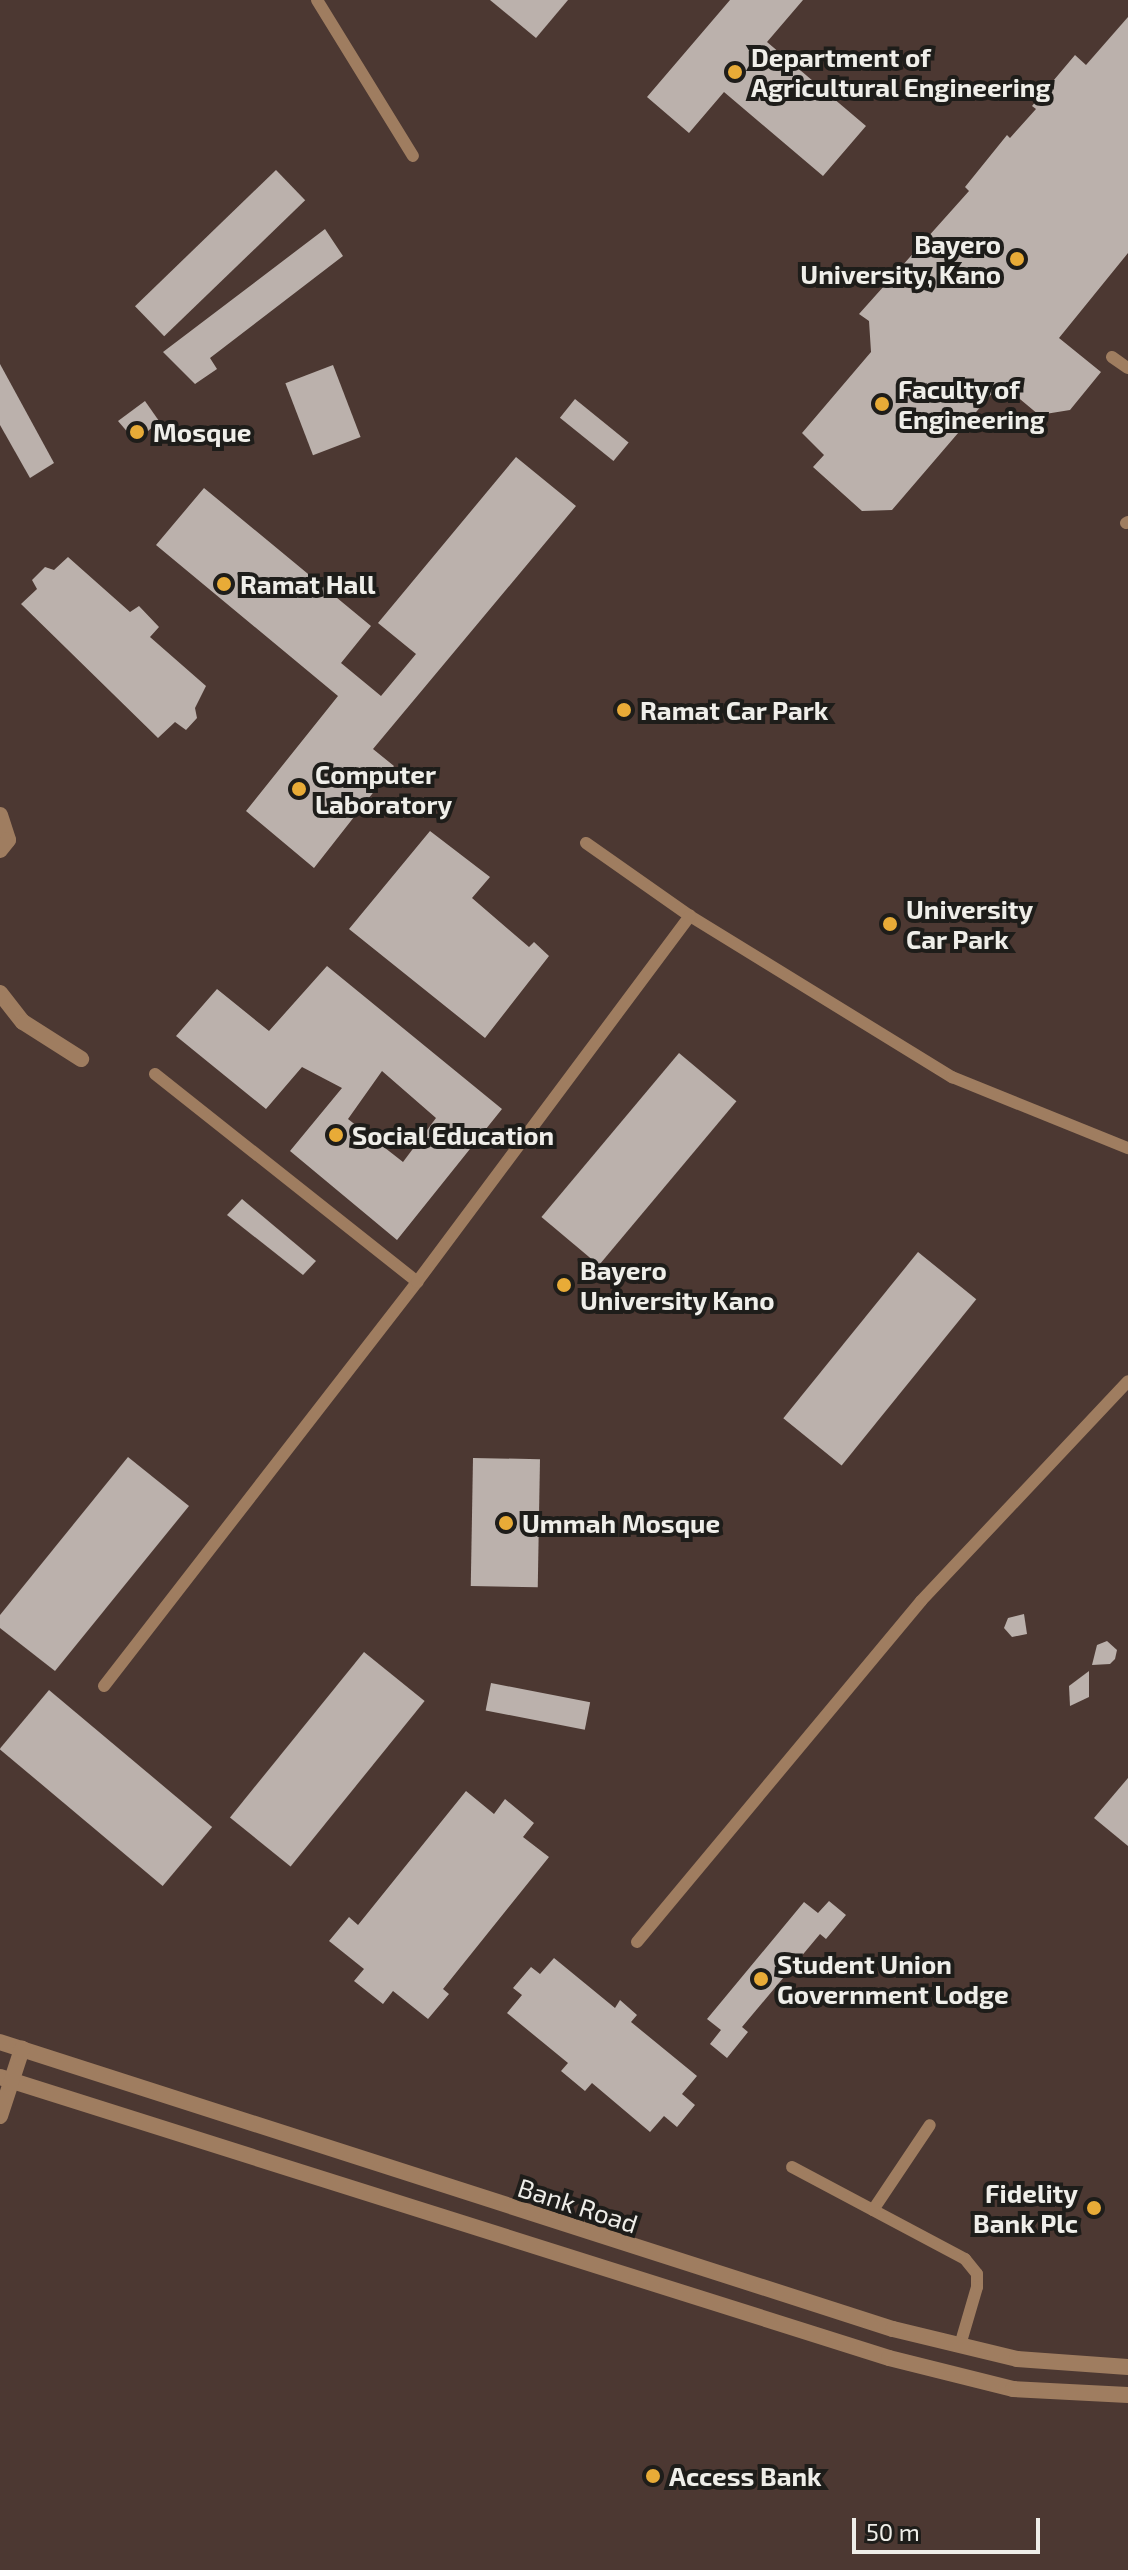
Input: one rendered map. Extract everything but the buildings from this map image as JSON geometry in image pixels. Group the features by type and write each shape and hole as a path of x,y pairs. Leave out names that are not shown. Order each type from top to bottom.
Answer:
{"street":[{"path":"0,815 8,840 0,850"},
{"path":"0,993 23,1022 81,1059"},
{"name":"Bank Road","path":"0,2042 615,2243 893,2329 1017,2359 1128,2367"},
{"path":"0,2116 6,2079 22,2049"},
{"path":"6,2079 889,2358 1013,2389 1128,2395"}],"lane":[{"path":"317,0 413,156"},
{"path":"1112,357 1128,368"},
{"path":"586,843 690,916 952,1077 1128,1148"},
{"path":"104,1686 417,1282 690,916"},
{"path":"155,1074 417,1282"},
{"path":"637,1942 921,1601 1128,1381"},
{"path":"873,2210 930,2125"},
{"path":"792,2167 965,2259 977,2274 977,2287 960,2345"}],"shaded area":[{"name":"Bayero University Kano","path":"0,0 1128,0 1128,2570 0,2570"}],"place":[{"name":"Department of Agricultural Engineering","path":"735,72"},
{"name":"Bayero University, Kano","path":"1017,259"},
{"name":"Faculty of Engineering","path":"882,404"},
{"name":"Mosque","path":"137,432"},
{"name":"Ramat Hall","path":"224,584"},
{"name":"Ramat Car Park","path":"624,710"},
{"name":"Computer Laboratory","path":"299,789"},
{"name":"University Car Park","path":"890,924"},
{"name":"Social Education","path":"336,1135"},
{"name":"Bayero University Kano","path":"564,1285"},
{"name":"Ummah Mosque","path":"506,1523"},
{"name":"Student Union Government Lodge","path":"761,1979"},
{"name":"Fidelity Bank Plc","path":"1094,2208"},
{"name":"Access Bank","path":"653,2476"}]}
